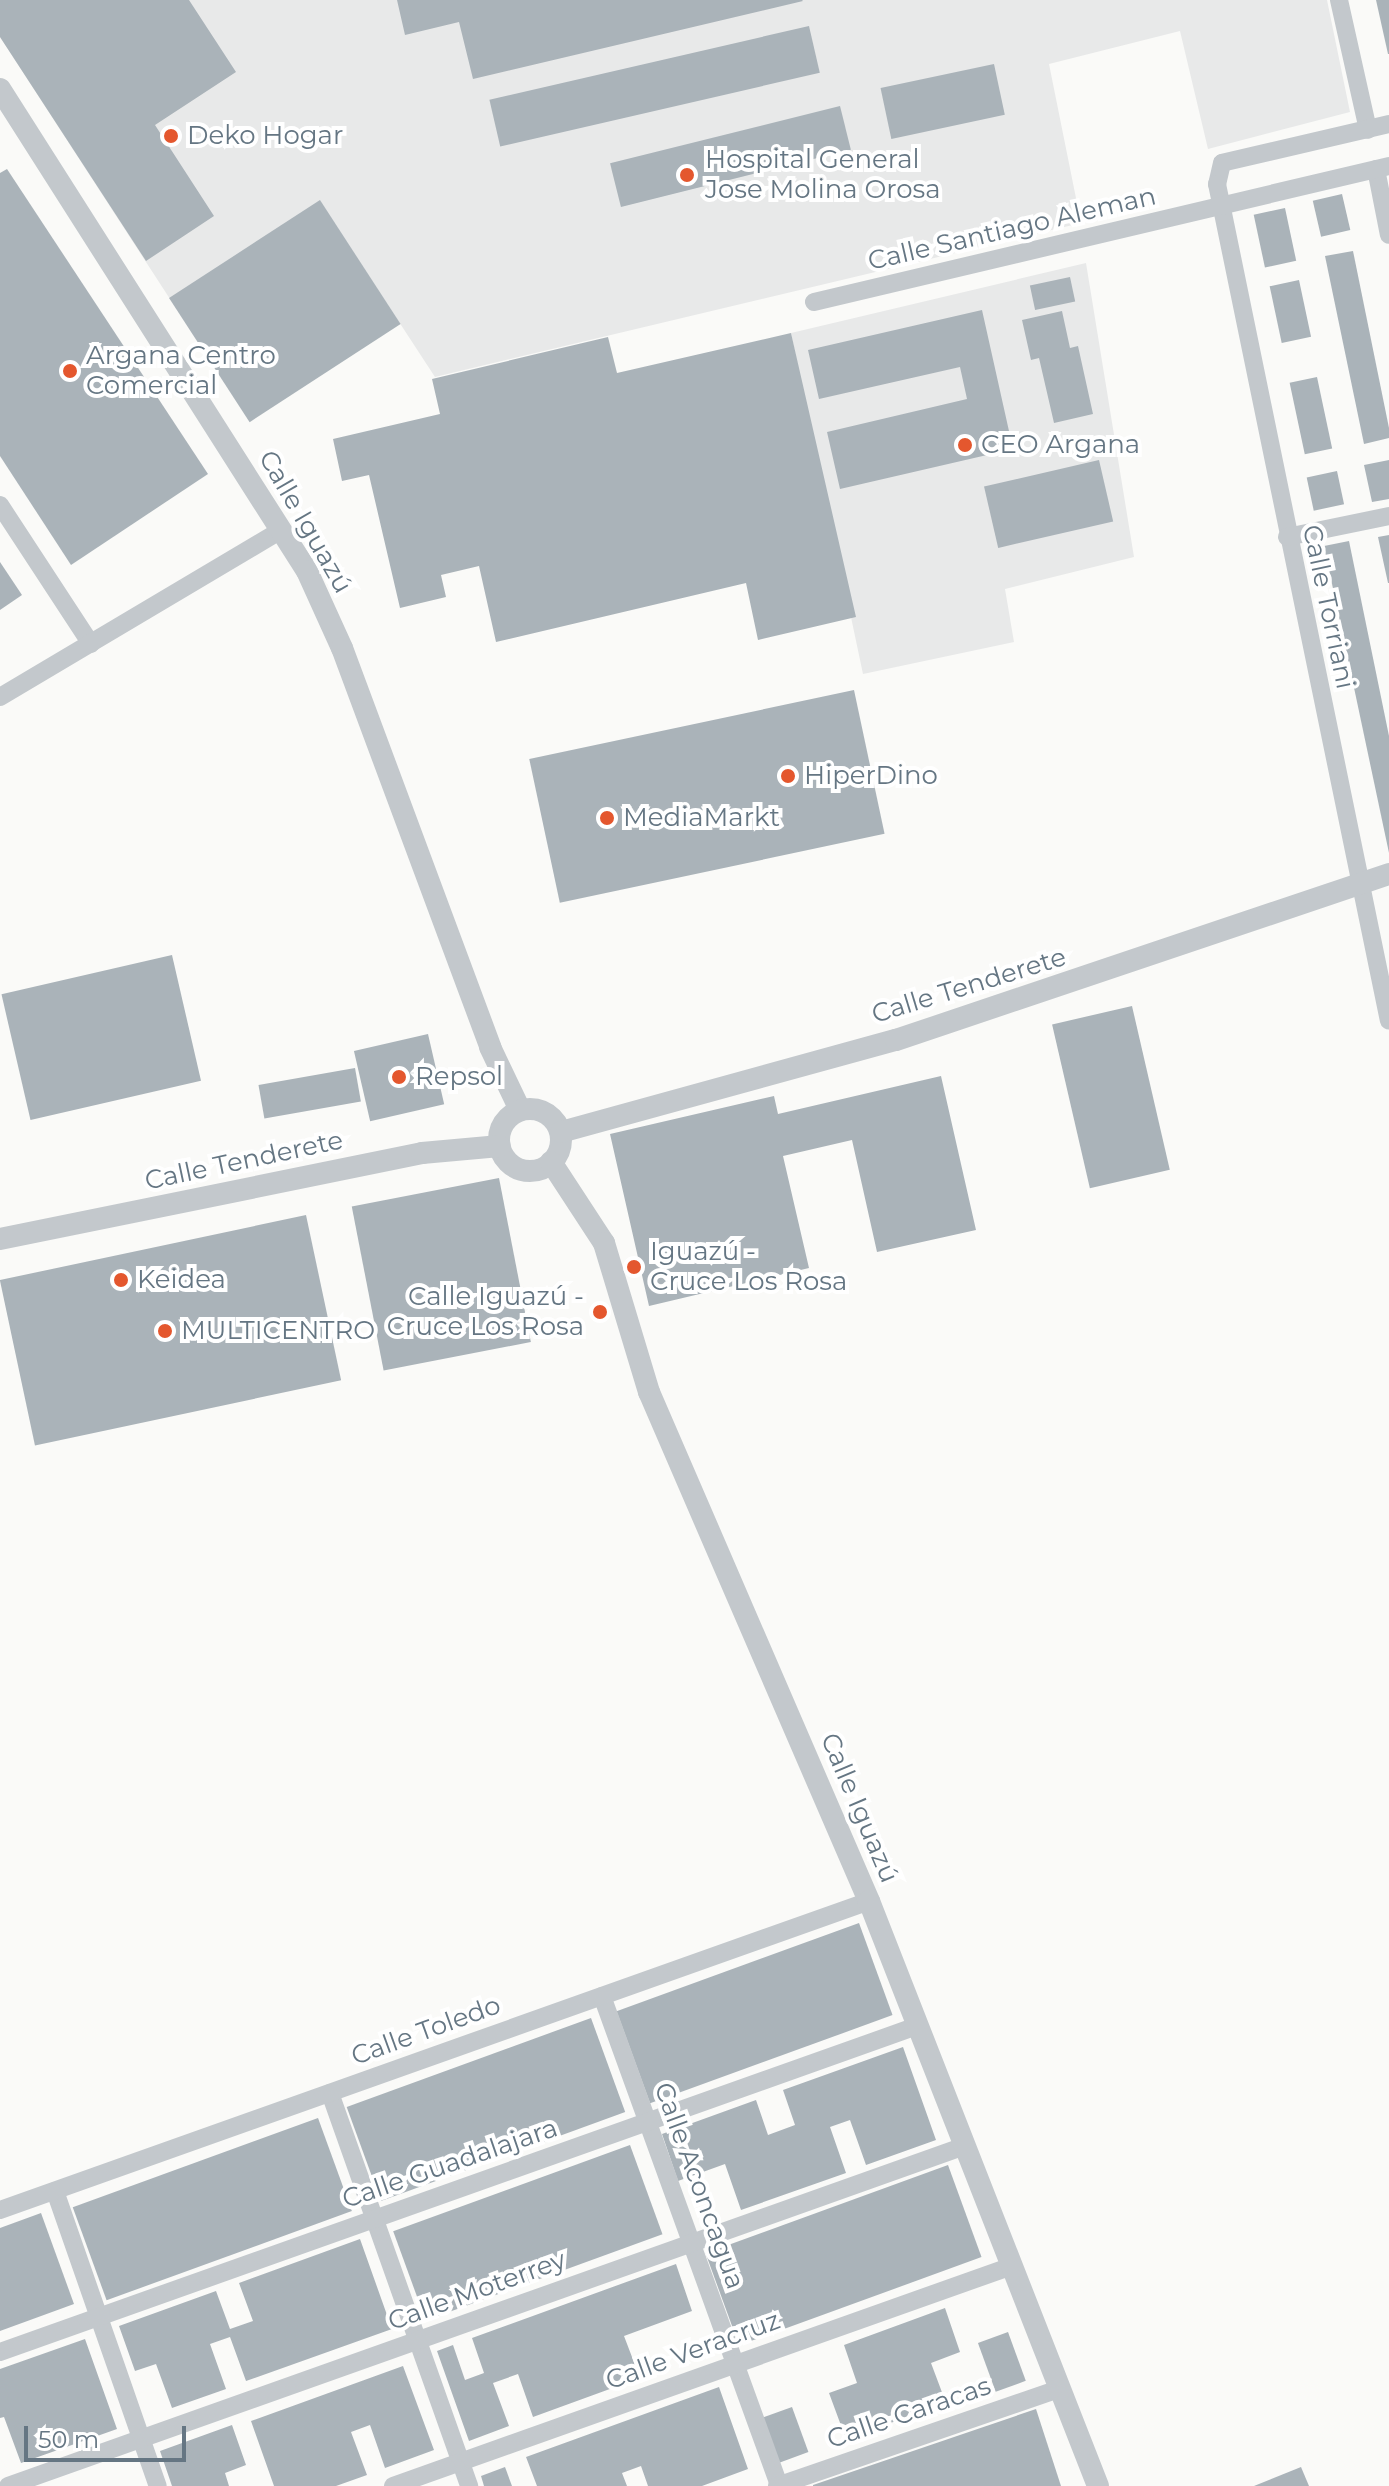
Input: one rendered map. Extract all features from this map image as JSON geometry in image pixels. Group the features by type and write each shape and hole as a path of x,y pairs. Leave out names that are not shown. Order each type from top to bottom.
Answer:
{"street":[{"path":"1339,0 1368,130"},
{"name":"Calle Iguazú","path":"0,89 307,571 342,648 490,1047 520,1110"},
{"path":"1222,203 1217,184 1222,163 1389,124"},
{"path":"1382,167 1389,235"},
{"name":"Calle Santiago Aleman","path":"814,302 1382,167"},
{"name":"Calle Torriani","path":"1222,203 1287,537 1389,1021"},
{"path":"0,505 91,644"},
{"path":"1287,537 1389,516"},
{"path":"0,697 281,530"},
{"name":"Calle Tenderete","path":"561,1132 896,1040 1389,874"},
{"path":"520,1110 545,1112 561,1132 551,1162 527,1171 515,1167 500,1146 503,1124 520,1110"},
{"name":"Calle Tenderete","path":"0,1239 422,1153 500,1146"},
{"name":"Calle Iguazú","path":"551,1162 604,1243 649,1392 869,1901 1098,2486"},
{"name":"Calle Toledo","path":"0,2210 869,1901"},
{"name":"Calle Aconcagua","path":"602,1996 778,2486"},
{"name":"Calle Guadalajara","path":"0,2352 917,2026"},
{"path":"330,2093 469,2486"},
{"name":"Calle Moterrey","path":"8,2486 965,2146"},
{"path":"55,2191 158,2486"},
{"name":"Calle Veracruz","path":"393,2486 1012,2266"},
{"name":"Calle Caracas","path":"778,2486 1059,2389"}],"shaded area":[{"name":"Hospital General Jose Molina Orosa","path":"0,0 1327,0 1350,112 1208,149 1180,31 1049,64 1081,223 435,377 320,201 170,299 0,37"},
{"name":"CEO Argana","path":"1086,263 1134,557 1005,589 1014,642 863,674 791,333"}],"building":[{"name":"Deko Hogar","path":"0,0 189,0 236,72 155,125 214,216 146,261 0,37"},
{"path":"397,0 803,1 473,79 459,22 405,35"},
{"path":"1376,0 1389,0 1389,54 1388,54"},
{"path":"809,26 820,73 500,147 489,100"},
{"path":"994,64 1005,115 891,139 881,88"},
{"path":"840,106 851,150 621,207 610,163"},
{"name":"Argana Centro Comercial","path":"7,169 208,474 71,565 0,456 0,173"},
{"path":"1342,194 1350,230 1321,237 1313,201"},
{"path":"320,200 401,324 250,422 169,298"},
{"path":"1285,208 1296,261 1265,267 1254,215"},
{"path":"1353,251 1389,428 1389,438 1364,444 1325,256"},
{"path":"1070,277 1075,301 1035,310 1030,286"},
{"path":"1299,280 1311,337 1282,343 1270,286"},
{"path":"982,310 1013,449 840,489 827,432 967,399 960,367 819,399 808,350"},
{"path":"1062,311 1070,348 1078,346 1093,414 1054,423 1039,358 1031,360 1022,320"},
{"path":"791,333 856,617 758,640 746,583 496,642 479,566 441,575 446,597 400,608 369,475 342,481 333,439 440,414 432,379 608,337 617,373"},
{"path":"1317,377 1332,448 1305,454 1290,383"},
{"path":"1099,460 1113,521 998,548 984,487"},
{"path":"1389,460 1389,499 1372,502 1364,465"},
{"path":"1337,471 1344,504 1314,511 1307,477"},
{"path":"1389,535 1389,583 1388,583 1378,537"},
{"path":"1349,541 1389,736 1389,853 1324,546"},
{"path":"0,562 22,595 0,610"},
{"path":"854,690 885,834 560,903 529,759"},
{"path":"172,955 201,1081 31,1120 1,994"},
{"path":"1132,1006 1170,1170 1090,1188 1052,1024"},
{"name":"Repsol","path":"428,1034 444,1104 370,1121 354,1051"},
{"path":"355,1068 361,1101 264,1119 258,1085"},
{"path":"941,1076 976,1230 877,1252 852,1140 783,1156 809,1268 649,1306 610,1134 774,1096 778,1114"},
{"path":"499,1178 531,1342 384,1371 352,1207"},
{"name":"MULTICENTRO","path":"306,1215 341,1380 35,1445 0,1280"},
{"path":"859,1923 893,2015 650,2103 617,2011"},
{"path":"591,2018 625,2112 381,2201 347,2107"},
{"path":"903,2047 936,2140 866,2165 850,2120 830,2127 846,2173 741,2210 725,2164 678,2181 662,2134 756,2100 768,2135 795,2125 783,2090"},
{"path":"318,2118 352,2211 107,2300 73,2207"},
{"path":"630,2145 662,2234 426,2320 393,2231"},
{"path":"948,2165 982,2257 739,2345 706,2253"},
{"path":"41,2213 74,2304 0,2331 0,2228"},
{"path":"360,2239 392,2329 246,2381 230,2337 210,2344 226,2389 172,2408 156,2364 135,2371 119,2326 216,2291 230,2329 253,2321 239,2283"},
{"path":"676,2264 692,2311 624,2336 640,2378 533,2417 518,2374 493,2383 509,2426 469,2441 437,2351 453,2345 465,2380 484,2373 472,2338"},
{"path":"945,2308 960,2352 931,2363 946,2403 846,2439 829,2393 857,2383 844,2345"},
{"path":"1008,2332 1026,2381 996,2392 978,2343"},
{"path":"85,2339 117,2429 21,2463 4,2417 0,2418 0,2369"},
{"path":"403,2366 434,2450 385,2468 370,2425 351,2432 367,2475 336,2486 274,2486 251,2421"},
{"path":"719,2387 748,2469 702,2486 648,2486 641,2466 622,2473 627,2486 537,2486 526,2457"},
{"path":"792,2407 808,2452 779,2463 763,2418"},
{"path":"1036,2409 1061,2486 813,2486 813,2485"},
{"path":"232,2425 246,2465 225,2473 229,2486 172,2486 160,2451"},
{"path":"505,2467 512,2486 484,2486 481,2476"},
{"path":"1301,2467 1309,2486 1254,2486"}],"place":[{"name":"Deko Hogar","path":"171,136"},
{"name":"Hospital General Jose Molina Orosa","path":"687,175"},
{"name":"Argana Centro Comercial","path":"70,371"},
{"name":"CEO Argana","path":"965,445"},
{"name":"HiperDino","path":"788,776"},
{"name":"MediaMarkt","path":"607,818"},
{"name":"Repsol","path":"399,1077"},
{"name":"Iguazú - Cruce Los Rosa","path":"634,1267"},
{"name":"Keidea","path":"121,1280"},
{"name":"Calle Iguazú - Cruce Los Rosa","path":"600,1312"},
{"name":"MULTICENTRO","path":"165,1331"}]}
